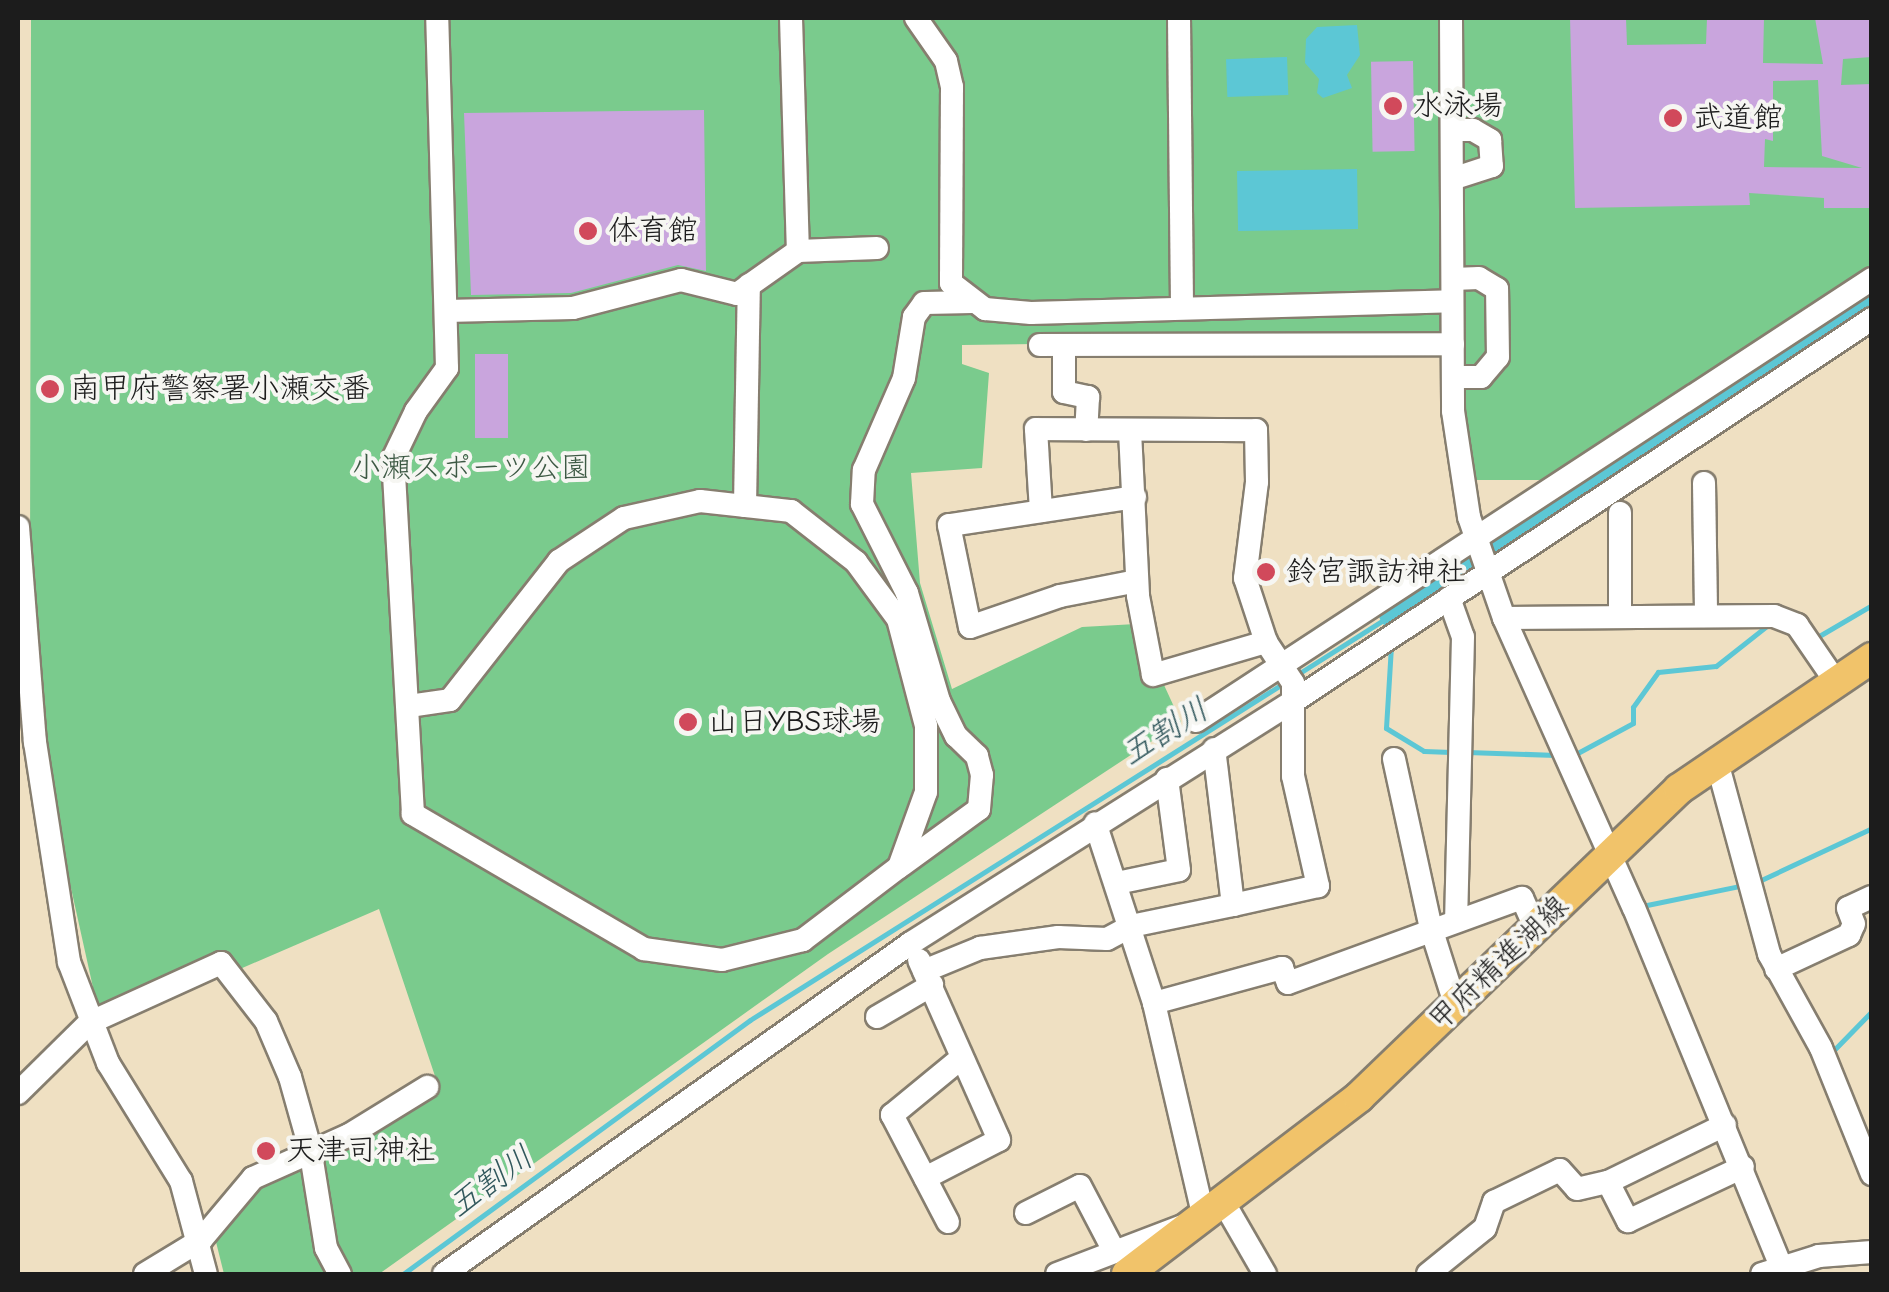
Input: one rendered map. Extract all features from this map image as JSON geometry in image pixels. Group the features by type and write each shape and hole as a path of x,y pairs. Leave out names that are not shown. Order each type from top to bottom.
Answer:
{"main road":[{"name":"甲府精進湖線","path":"1120,1263 1214,1210 1359,1097 1456,1008 1610,854 1717,762 1834,679 1872,658"}],"street":[{"path":"437,18 447,368 416,410 393,459 413,814 644,948 722,960 803,940 979,809 982,775 977,756 956,736 939,701 908,593 862,504 864,470 904,378 914,317 924,303 973,302 1031,314 1453,290 1479,278 1497,289 1498,357 1481,376 1453,377"},
{"path":"791,18 798,252"},
{"path":"916,18 949,74 954,180 948,269 951,283 973,302"},
{"path":"1179,18 1182,307"},
{"path":"1451,18 1455,458 1482,557 1504,618 1743,1166 1776,1272 1872,1252"},
{"path":"1453,130 1490,140 1492,166 1454,178"},
{"path":"446,311 573,308 681,280 737,294 798,252 878,248"},
{"path":"1196,721 1392,636 1448,598 1482,557 1750,356 1872,280"},
{"path":"745,506 749,286"},
{"path":"444,1274 911,943 1214,749 1288,680 1872,320"},
{"path":"1040,345 1453,344"},
{"path":"1064,347 1064,392 1088,397 1086,430"},
{"path":"1750,356 1770,383"},
{"path":"877,1017 928,978 980,948 1058,937 1107,939 1132,926 1318,886 1293,776 1288,680 1266,642 1245,578 1257,482 1256,430 1036,428 1041,511"},
{"path":"1130,431 1138,581 1153,675 1266,642"},
{"path":"1704,483 1706,616"},
{"path":"1134,497 949,525 970,626 1060,596 1138,581"},
{"path":"409,706 450,700 558,561 624,518 700,501 791,511 856,562 898,619 926,726 926,792 899,868"},
{"path":"1620,513 1620,617"},
{"path":"18,527 34,742 70,962 90,1023 181,1181 201,1240 206,1274"},
{"path":"1448,598 1463,638 1456,919"},
{"path":"1504,618 1774,616 1797,625 1834,679"},
{"path":"1214,749 1233,905"},
{"path":"1394,758 1430,928 1456,1008"},
{"path":"1717,762 1776,969 1821,1048 1872,1174"},
{"path":"1116,883 1180,870 1167,778"},
{"path":"1095,823 1132,926 1214,1210 1265,1274"},
{"path":"1776,969 1849,935 1848,908 1872,897"},
{"path":"1154,1003 1282,968 1288,983 1430,928 1522,898 1536,929"},
{"path":"911,943 959,1060 1000,1140 925,1178"},
{"path":"19,1089 90,1023 221,963 266,1020 310,1148 326,1248 340,1274"},
{"path":"948,1222 892,1115 959,1060"},
{"path":"146,1274 201,1240 254,1178 310,1148 348,1135 426,1087"},
{"path":"1428,1274 1484,1228 1494,1202 1560,1170 1577,1189 1608,1182 1726,1125"},
{"path":"1608,1182 1628,1221 1743,1166"},
{"path":"1026,1213 1080,1186 1120,1263 1057,1274"}],"green space":[{"name":"小瀬スポーツ公園","path":"31,18 1871,18 1871,277 1567,480 1468,480 1459,339 962,345 962,364 989,373 982,468 911,473 920,583 952,689 1082,627 1136,624 1181,722 828,954 379,1274 224,1274 212,1226 260,1184 388,1122 438,1085 379,909 240,969 98,1010 55,816 30,574"}],"water":[{"path":"1357,25 1360,55 1347,75 1352,88 1323,98 1317,93 1319,79 1305,63 1306,39 1317,27"},
{"path":"1287,57 1288,95 1227,97 1226,59"},
{"path":"1357,169 1358,229 1238,231 1237,171"}],"building":[{"name":"武道館","path":"1570,18 1626,18 1627,45 1706,44 1707,18 1764,18 1763,63 1823,64 1815,18 1872,18 1872,57 1843,59 1841,85 1872,84 1872,208 1824,208 1824,198 1749,193 1750,205 1575,208","holes":["1818,80 1822,156 1862,168 1764,167 1765,139 1773,141 1773,81"]},
{"name":"水泳場","path":"1413,61 1415,151 1373,152 1371,62"},
{"name":"体育館","path":"704,110 706,271 678,265 571,293 471,295 464,113"},
{"path":"475,354 508,354 508,438 475,438"}],"waterway":[{"path":"1393,614 1872,300"},
{"name":"五割川","path":"1814,639 1872,605"},
{"name":"五割川","path":"1298,674 1393,614 1393,625"},
{"name":"五割川","path":"1572,756 1633,723 1633,707 1658,672 1716,666 1768,625"},
{"name":"五割川","path":"1391,646 1386,728 1424,751 1451,752"},
{"name":"五割川","path":"403,1274 750,1020 1284,683"},
{"name":"五割川","path":"1467,752 1556,755"},
{"name":"五割川","path":"1759,881 1872,828"},
{"name":"五割川","path":"1642,906 1744,885"},
{"path":"1832,1052 1872,1011"}],"place":[{"name":"水泳場","path":"1393,106"},
{"name":"武道館","path":"1673,118"},
{"name":"体育館","path":"588,231"},
{"name":"南甲府警察署小瀬交番","path":"50,389"},
{"name":"鈴宮諏訪神社","path":"1266,572"},
{"name":"山日YBS球場","path":"688,722"},
{"name":"天津司神社","path":"266,1151"}]}
